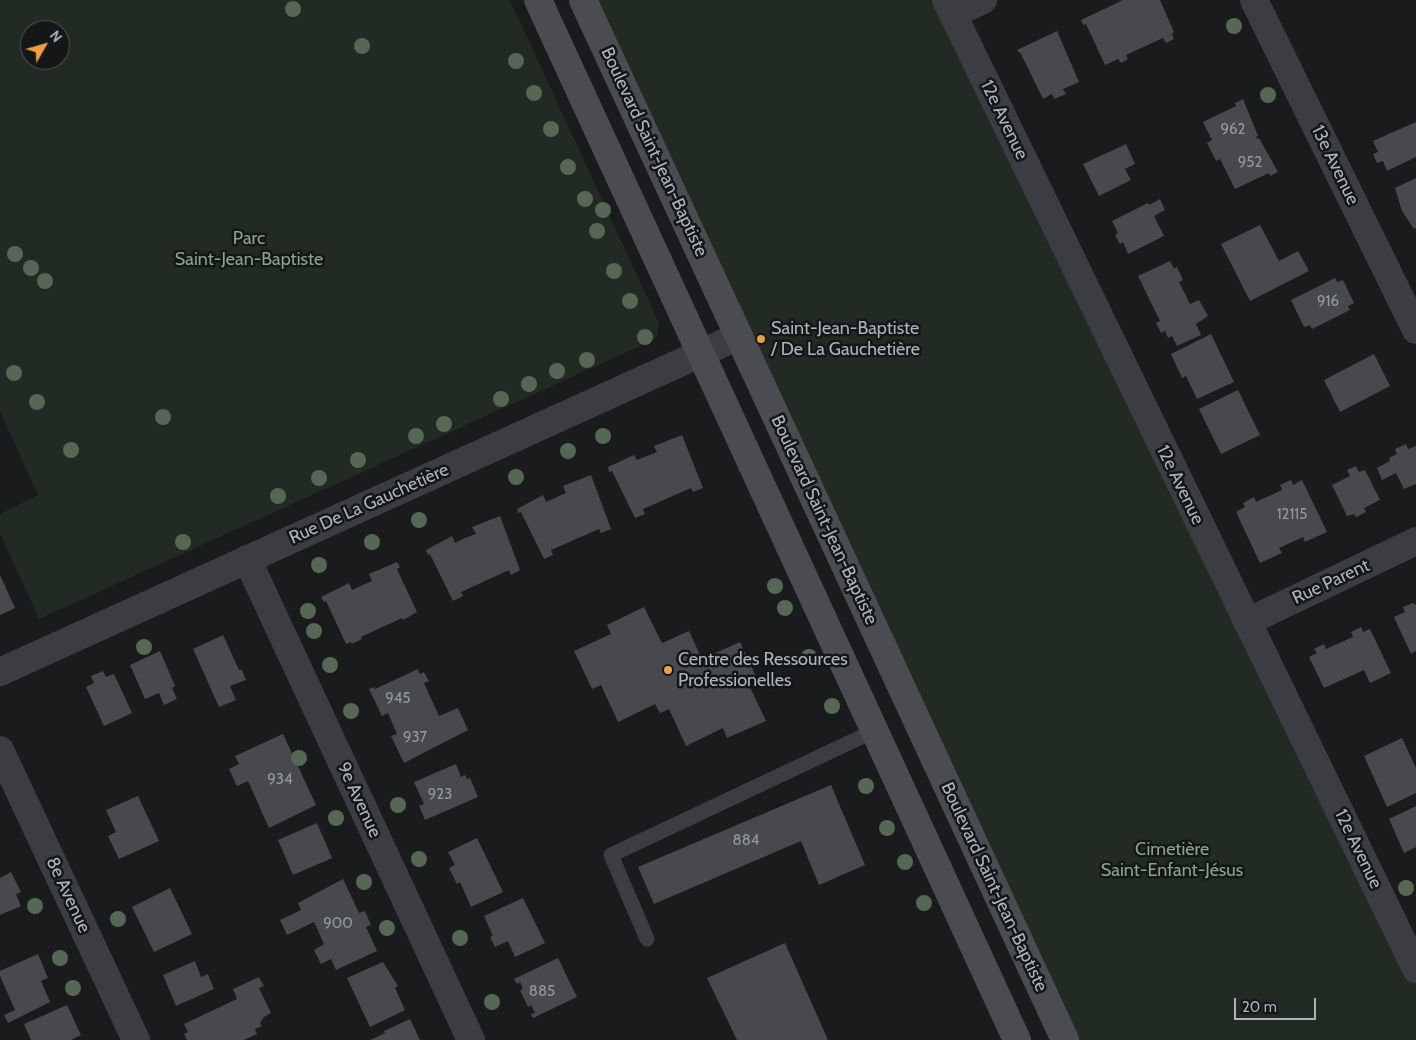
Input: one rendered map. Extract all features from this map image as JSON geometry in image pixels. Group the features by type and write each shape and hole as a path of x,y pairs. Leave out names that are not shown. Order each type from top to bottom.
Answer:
{"main road":[{"path":"538,0 1017,1040"},
{"name":"Boulevard Saint-Jean-Baptiste","path":"583,0 1065,1040"}],"street":[{"path":"949,7 983,0"},
{"name":"13e Avenue","path":"1254,0 1416,330"},
{"name":"12e Avenue","path":"949,7 1416,969"},
{"name":"Rue De La Gauchetière","path":"0,672 739,336"},
{"name":"Rue Parent","path":"1247,622 1416,541"},
{"name":"9e Avenue","path":"247,559 471,1040"},
{"name":"8e Avenue","path":"0,750 136,1040"}],"lane":[{"path":"647,940 612,855 874,731"}],"green space":[{"name":"Parc Saint-Jean-Baptiste","path":"0,0 510,0 659,323 657,336 653,340 39,619 0,533 0,514 38,495 0,411"},
{"name":"Cimetière Saint-Enfant-Jésus","path":"583,0 946,0 1416,969 1416,1040 1065,1040"}],"building":[{"path":"1123,0 1160,0 1174,32 1172,34 1174,39 1166,43 1163,38 1126,55 1128,59 1121,63 1118,59 1105,65 1086,24 1083,25 1081,20"},
{"path":"1057,31 1079,82 1063,89 1066,94 1054,99 1052,94 1043,99 1021,54 1017,50"},
{"path":"1243,99 1258,136 1256,137 1257,139 1259,138 1278,172 1270,176 1269,173 1235,189 1220,159 1216,161 1207,143 1212,140 1203,122 1236,106 1235,103"},
{"path":"1416,122 1416,157 1387,171 1383,161 1377,163 1373,154 1378,152 1373,141"},
{"path":"1126,144 1135,164 1125,169 1131,180 1099,196 1083,164"},
{"path":"1416,178 1416,228 1414,229 1402,211 1395,188"},
{"path":"1160,199 1165,210 1154,216 1164,236 1128,254 1123,242 1120,244 1115,235 1118,233 1112,221"},
{"path":"1260,225 1279,261 1298,251 1309,271 1250,301 1221,244"},
{"path":"1170,261 1174,269 1177,267 1183,280 1179,282 1190,304 1199,300 1208,316 1196,324 1201,335 1177,346 1172,336 1168,338 1165,331 1161,333 1156,323 1160,321 1138,276"},
{"path":"1335,278 1337,282 1343,280 1354,303 1348,306 1350,310 1312,329 1310,325 1304,327 1291,300"},
{"path":"1211,334 1234,382 1197,399 1186,376 1182,378 1171,354"},
{"path":"1374,354 1390,386 1340,412 1324,380"},
{"path":"1238,390 1260,435 1221,454 1199,409"},
{"path":"682,435 703,488 693,492 691,488 643,509 645,514 635,518 612,471 609,472 608,467 634,455 637,460 657,452 654,446"},
{"path":"1406,444 1408,449 1416,446 1416,484 1404,489 1396,473 1382,480 1377,468 1390,461 1389,458 1397,454 1395,449"},
{"path":"1356,466 1359,472 1365,470 1380,500 1364,508 1366,512 1356,517 1354,514 1347,516 1332,485 1350,476 1347,470"},
{"path":"591,475 611,529 601,533 599,529 551,550 553,555 544,559 521,512 518,513 517,509 543,495 546,502 566,493 563,486"},
{"path":"1291,480 1293,485 1302,480 1327,532 1305,542 1303,537 1279,548 1282,553 1260,563 1236,512 1245,507 1243,503 1254,497 1256,502 1282,490 1280,485"},
{"path":"500,516 520,570 511,575 509,570 461,592 463,596 453,601 430,554 428,555 426,550 452,536 455,543 476,534 472,527"},
{"path":"397,562 400,567 397,569 417,612 403,620 402,618 361,637 362,639 352,644 351,642 346,644 326,601 324,602 321,597 349,583 352,590 372,581 369,574"},
{"path":"0,575 15,608 0,615"},
{"path":"1413,603 1416,605 1416,651 1411,654 1394,617 1405,612 1403,607"},
{"name":"Centre des Ressources Professionelles","path":"644,607 662,643 689,631 702,659 740,642 758,681 749,685 766,721 727,738 723,728 686,746 669,709 660,713 655,704 618,722 601,685 592,689 574,651 611,634 607,625"},
{"path":"1361,627 1363,632 1370,629 1391,673 1370,683 1364,670 1324,688 1309,657 1317,653 1314,649 1324,644 1326,649 1353,637 1351,632"},
{"path":"223,635 239,670 242,670 246,680 230,686 236,700 219,707 193,649"},
{"path":"160,651 175,686 172,688 177,699 164,705 159,693 145,699 130,665"},
{"path":"418,669 420,674 424,672 429,681 424,683 439,716 458,708 468,730 404,763 391,736 397,734 388,713 382,716 369,689 374,687 375,689"},
{"path":"103,671 106,677 114,674 132,713 104,726 86,687 94,683 91,676"},
{"path":"283,734 316,805 269,828 248,781 237,786 229,769 239,764 235,756"},
{"path":"1402,738 1416,768 1416,793 1387,807 1364,756"},
{"path":"456,764 461,777 465,775 467,779 470,778 478,797 425,820 419,806 424,804 414,782"},
{"path":"831,785 865,865 819,885 801,841 654,904 638,867"},
{"path":"138,796 159,841 119,859 108,836 116,832 106,810"},
{"path":"1416,806 1416,847 1404,853 1389,819"},
{"path":"317,823 332,858 293,875 278,840"},
{"path":"477,838 503,892 471,907 460,882 457,884 449,868 455,865 448,852"},
{"path":"11,872 21,892 16,894 21,906 0,915 0,878"},
{"path":"343,879 359,913 365,911 371,925 366,927 377,951 336,970 331,959 321,964 314,950 324,944 314,922 287,935 280,920 301,910 298,903"},
{"path":"170,888 192,934 154,952 132,907"},
{"path":"523,898 545,943 515,957 508,941 495,947 490,937 493,936 484,916"},
{"path":"785,943 828,1040 737,1040 707,978"},
{"path":"38,954 48,978 41,981 50,1002 8,1023 4,1015 15,1010 0,976 0,971"},
{"path":"558,958 577,997 533,1018 531,1014 535,1013 531,1005 528,1007 520,990 523,989 520,982 517,984 514,979"},
{"path":"195,961 201,977 208,974 214,989 176,1006 163,975"},
{"path":"383,962 398,986 395,988 405,1010 370,1027 347,978"},
{"path":"259,977 264,986 259,988 271,1013 264,1017 260,1023 262,1026 255,1029 257,1034 244,1040 187,1040 184,1034 188,1032 184,1024 237,999 233,989"},
{"path":"67,1005 81,1035 71,1040 31,1040 24,1024"},
{"path":"410,1019 420,1040 370,1040 385,1033 384,1031"}],"place":[{"name":"Saint-Jean-Baptiste / De La Gauchetière","path":"761,339"},
{"name":"Centre des Ressources Professionelles","path":"668,670"}]}
